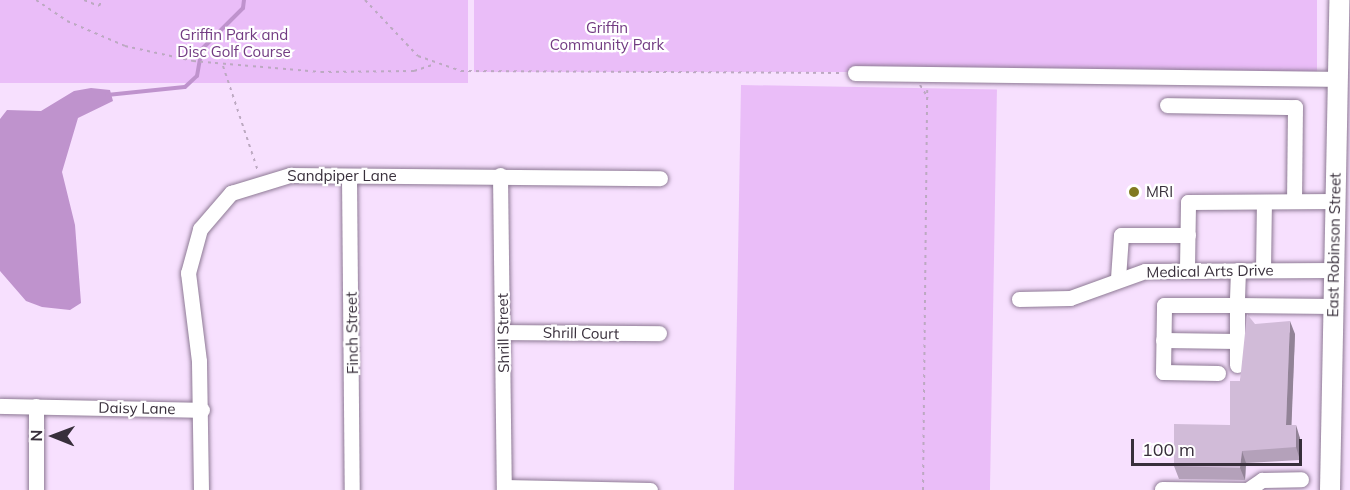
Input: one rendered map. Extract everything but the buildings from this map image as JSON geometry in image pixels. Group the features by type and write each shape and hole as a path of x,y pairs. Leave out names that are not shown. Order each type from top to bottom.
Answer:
{"main road":[{"name":"East Robinson Street","path":"1330,490 1335,201 1342,88 1339,0"}],"street":[{"path":"855,73 1342,88"},
{"path":"1167,105 1295,107 1294,201"},
{"name":"Sandpiper Lane","path":"201,490 202,410 190,258 200,229 218,205 261,180 350,176 500,175 660,178"},
{"name":"Shrill Street","path":"500,175 504,489"},
{"name":"Finch Street","path":"350,176 352,490"},
{"path":"1187,268 1188,202 1335,201"},
{"path":"1263,270 1264,202"},
{"path":"1118,278 1121,235 1188,235"},
{"name":"Medical Arts Drive","path":"1019,299 1070,298 1118,278 1187,268 1334,270"},
{"path":"1238,270 1237,305 1246,336"},
{"path":"1218,373 1163,372 1164,305 1333,306"},
{"path":"1237,365 1246,336 1262,306"},
{"name":"Shrill Court","path":"502,333 659,333"},
{"path":"1163,340 1246,336"},
{"name":"Daisy Lane","path":"0,406 202,410"},
{"path":"36,406 36,490"},
{"path":"1162,489 1250,489 1262,480 1301,480"},
{"path":"504,489 650,490"}],"path":[{"path":"36,0 67,21 125,46 223,66 321,72 414,71 433,65 492,73 855,73"},
{"path":"84,0 99,6 102,0"},
{"path":"365,0 433,65"},
{"path":"223,66 261,180"},
{"path":"923,490 927,74"}],"green space":[{"name":"Griffin Park and Disc Golf Course","path":"0,0 468,0 468,83 0,83"},
{"name":"Griffin Community Park","path":"474,0 1317,0 1317,72 474,72"},
{"path":"741,85 997,89 990,490 734,490"}],"shaded area":[{"path":"91,88 110,90 113,101 78,118 62,172 75,225 81,303 70,310 42,307 26,301 0,271 0,119 7,110 41,111 74,91"}],"waterway":[{"path":"107,95 185,87 197,76 202,49 243,8 244,0"}],"place":[{"name":"MRI","path":"1134,192"}]}
